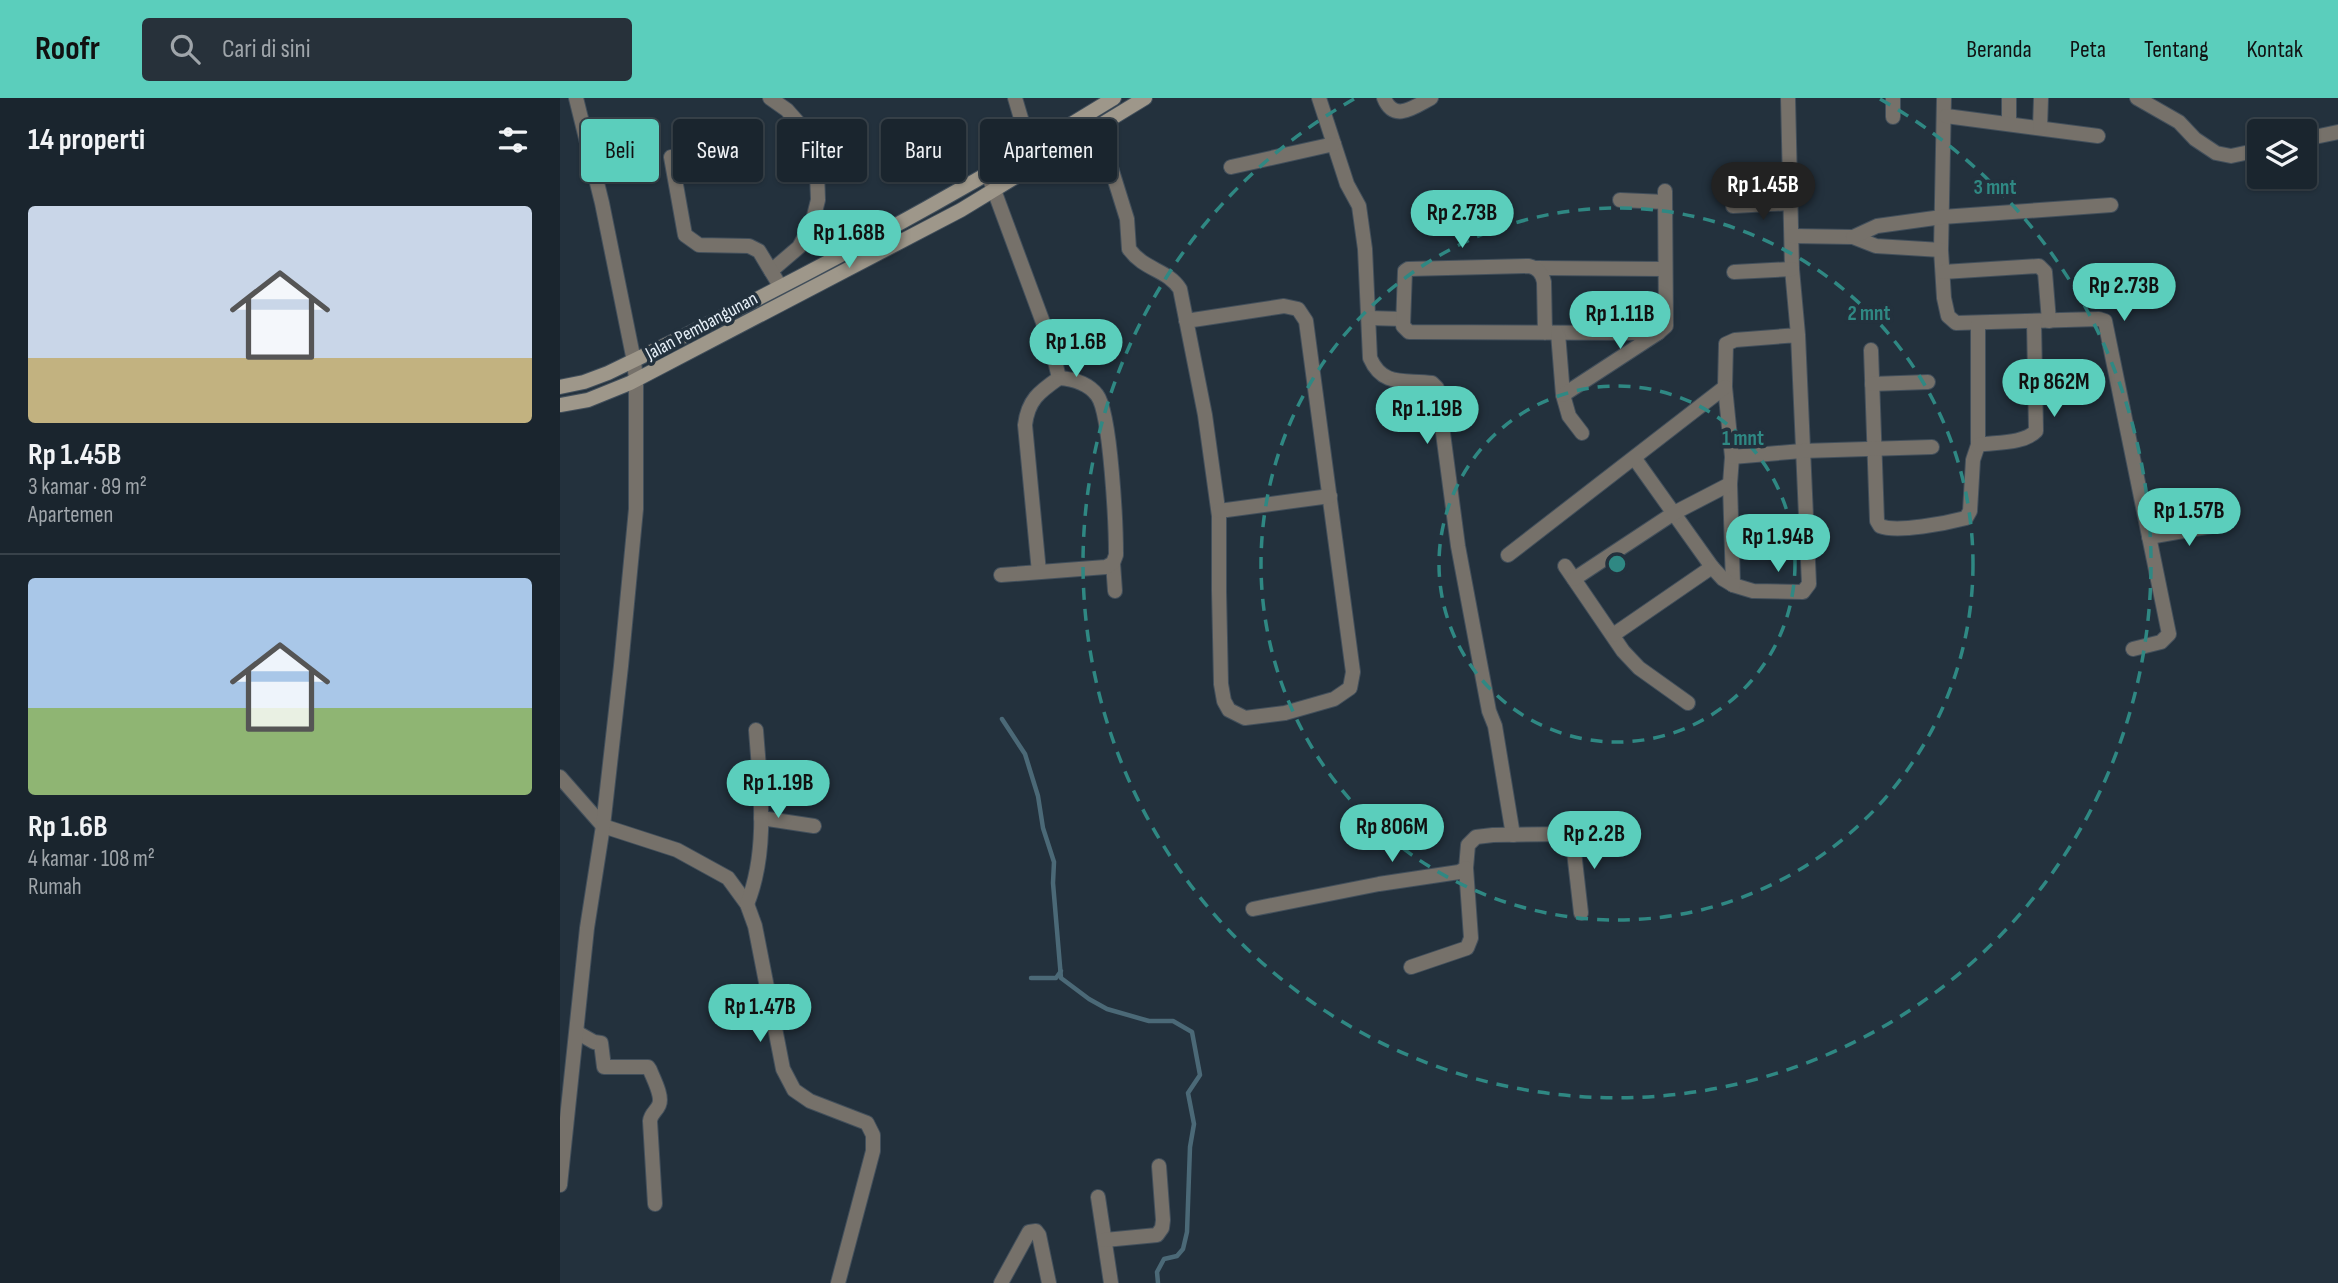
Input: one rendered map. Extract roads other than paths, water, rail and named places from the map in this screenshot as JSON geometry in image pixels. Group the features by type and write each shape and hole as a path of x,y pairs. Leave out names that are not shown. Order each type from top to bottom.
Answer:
{"main road":[{"name":"Jalan Pembangunan","path":"1080,119 1114,98"},
{"name":"Jalan Pembangunan","path":"1110,119 1145,98"},
{"name":"Jalan Pembangunan","path":"560,387 584,382 634,360 953,196 980,179"},
{"name":"Jalan Pembangunan","path":"560,405 588,400 636,380 961,210 1006,182"}],"street":[{"path":"560,1185 587,928 603,826 636,509 634,360 576,98"},
{"path":"581,98 594,149 597,186"},
{"path":"770,98 787,110 802,127 817,172 818,200 812,224 799,247 771,271"},
{"path":"1015,98 1021,119"},
{"path":"1320,98 1347,184 1359,206 1365,249 1370,358 1380,374 1393,380 1432,383 1437,388 1458,546 1489,712 1495,726 1513,835"},
{"path":"1384,98 1389,109 1395,112 1408,111 1431,98"},
{"path":"1635,459 1723,579 1753,591 1803,593 1807,589 1809,584 1798,335 1792,269 1788,98"},
{"path":"1893,98 1893,117"},
{"path":"1944,98 1946,116 1941,250 1948,316 1956,323 1978,324 2099,319 2105,321 2169,634 2161,642 2133,649"},
{"path":"2008,98 2009,124"},
{"path":"2040,128 2041,98"},
{"path":"2137,98 2179,122 2195,139 2216,152 2231,156 2247,153"},
{"path":"1946,116 2098,136"},
{"path":"2317,136 2338,132"},
{"path":"1231,167 1334,144"},
{"path":"671,158 685,235 699,245 749,246 759,251 780,286"},
{"path":"990,182 1051,344 1059,378"},
{"path":"1115,182 1127,219 1129,249 1143,265 1170,277 1180,289 1186,321 1205,415 1219,510 1219,591 1224,701 1229,710 1245,718 1285,713 1334,699 1350,688 1353,672 1306,321 1298,309 1284,306 1186,321"},
{"path":"1563,395 1666,326 1665,197 1620,200"},
{"path":"1734,206 1790,203"},
{"path":"1853,237 1877,226 1942,217 2111,205"},
{"path":"1792,236 1853,237 1877,246 1941,250"},
{"path":"1658,333 1409,332 1404,329 1403,319 1405,274 1408,269 1529,266 1665,269"},
{"path":"1943,272 2039,266 2045,272 2036,431 2024,438 1978,444"},
{"path":"1536,268 1544,282 1563,395 1569,416 1582,433"},
{"path":"1734,272 1792,269"},
{"path":"1369,318 1403,319"},
{"path":"1871,350 1877,521 1880,526 1891,529 1966,518 1970,511 1973,460 1978,444 1978,324"},
{"path":"1734,585 1730,484 1732,457 1725,387 1726,344 1729,341 1798,335"},
{"path":"1039,572 1025,425 1027,409 1041,390 1059,378 1076,380 1098,395 1104,414 1116,531 1115,591"},
{"path":"1872,384 1928,382"},
{"path":"1508,555 1725,387"},
{"path":"1732,457 1802,451 1932,447"},
{"path":"1574,579 1674,513 1730,484"},
{"path":"1219,510 1330,496"},
{"path":"2149,537 2223,524"},
{"path":"1001,575 1106,567 1114,563"},
{"path":"1565,566 1623,651 1639,668 1688,703"},
{"path":"1613,635 1712,567"},
{"path":"747,904 757,881 761,818 757,730"},
{"path":"560,777 603,826 677,850 728,878 747,904 755,926 783,1069 794,1090 810,1101 867,1123 873,1135 873,1152 838,1283"},
{"path":"761,818 814,826"},
{"path":"1411,967 1467,948 1471,938 1466,868 1471,840 1493,835 1572,834 1631,825"},
{"path":"1572,834 1581,913"},
{"path":"1253,909 1378,884 1459,872 1466,868"},
{"path":"578,1033 601,1043 604,1067 648,1067 650,1070 660,1100 658,1107 651,1114 650,1121 655,1204"},
{"path":"1105,1240 1157,1235 1163,1220 1159,1166"},
{"path":"1098,1197 1111,1283"},
{"path":"1001,1283 1029,1232 1036,1231 1039,1234 1049,1283"}],"waterway":[{"path":"1002,719 1025,754 1054,862 1053,883 1061,978 1107,1009 1149,1021 1173,1021 1192,1032 1200,1075 1188,1093 1194,1124 1190,1147 1187,1232 1183,1249 1177,1256 1164,1259 1157,1272 1158,1283"},
{"path":"1031,978 1056,978 1061,971"}]}
